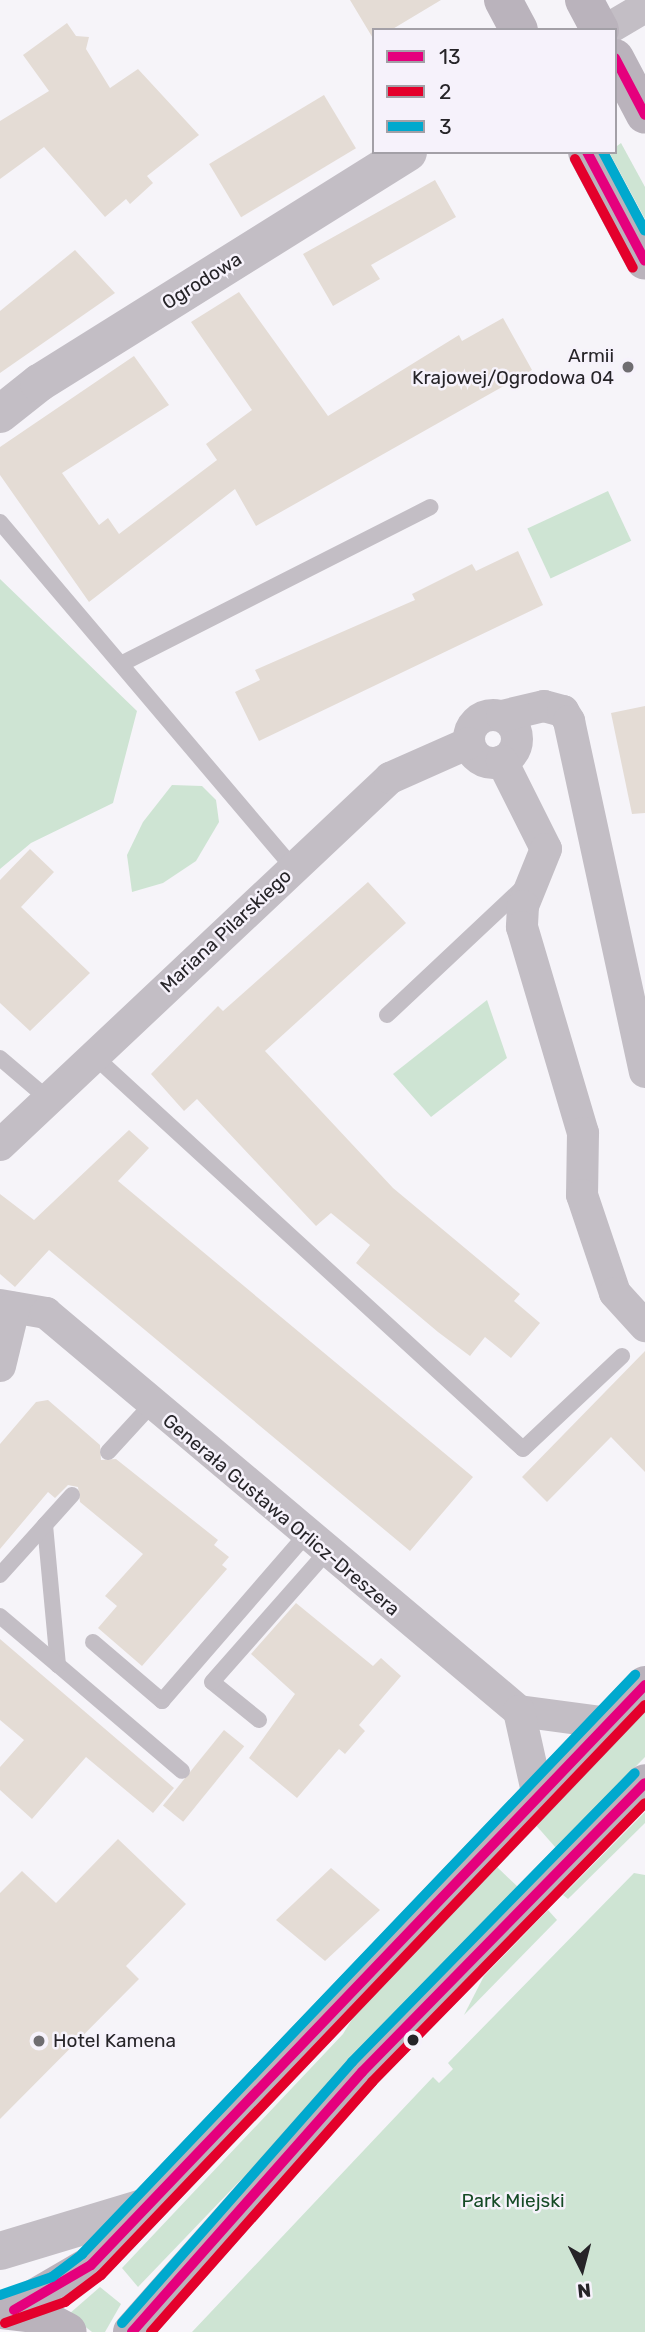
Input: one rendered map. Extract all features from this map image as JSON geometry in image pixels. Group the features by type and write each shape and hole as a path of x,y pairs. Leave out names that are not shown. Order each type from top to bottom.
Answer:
{"main road":[{"path":"503,0 518,28"},
{"path":"584,0 599,28"},
{"path":"617,62 645,115"},
{"path":"588,154 645,261"},
{"path":"7,2310 75,2280 645,1685"},
{"path":"132,2332 352,2082 645,1783"},
{"path":"7,2310 68,2332"}],"street":[{"path":"609,28 645,7"},
{"name":"Ogrodowa","path":"0,414 38,383 405,154"},
{"name":"Mariana Pilarskiego","path":"0,1145 390,778 469,743 479,719 544,706 563,711 645,1072"},
{"path":"469,743 479,759 502,761 514,751 517,735 502,716"},
{"path":"502,761 543,842 540,871 523,906 522,927 583,1133 582,1195 615,1293 645,1326"},
{"path":"540,871 597,860"},
{"path":"0,1366 7,1306"},
{"name":"Generała Gustawa Orlicz-Dreszera","path":"7,1306 46,1313 315,1546 519,1712"},
{"path":"538,1796 519,1712 609,1723"},
{"path":"0,2251 146,2207"}],"lane":[{"path":"121,664 430,507"},
{"path":"0,522 293,868"},
{"path":"387,1015 540,871"},
{"path":"93,1055 523,1449 622,1356"},
{"path":"0,1058 48,1099"},
{"path":"108,1452 151,1405"},
{"path":"0,1575 72,1495"},
{"path":"46,1525 58,1665"},
{"path":"93,1642 162,1701 315,1546"},
{"path":"259,1720 212,1682 315,1546"},
{"path":"0,1616 182,1771"}],"green space":[{"path":"621,143 645,187 645,219 610,154 617,154 617,146"},
{"path":"608,491 631,541 551,578 527,529"},
{"path":"0,579 137,711 113,803 31,843 0,869"},
{"path":"172,785 202,786 216,800 219,822 196,861 163,883 132,892 127,855 143,822"},
{"path":"487,1000 507,1058 431,1117 393,1074"},
{"path":"645,1711 645,1757 556,1848 534,1823"},
{"path":"645,1812 645,1823 568,1899 563,1895"},
{"path":"497,1867 520,1889 138,2287 122,2268 343,2034 365,1998"},
{"name":"Park Miejski","path":"634,1873 645,1875 645,2332 192,2332 433,2077 439,2083 453,2069 448,2063"},
{"path":"548,1910 557,1920 464,2015 484,1976"},
{"path":"100,2287 121,2304 105,2332 92,2332 69,2314"}],"building":[{"path":"350,0 441,0 394,28 372,28 372,37"},
{"path":"67,23 76,36 89,37 86,49 110,88 138,69 199,135 147,176 153,183 130,204 126,199 105,217 44,147 0,179 0,121 49,91 23,55"},
{"path":"324,95 356,148 241,217 209,164"},
{"path":"435,180 456,217 371,265 380,279 333,306 303,254"},
{"path":"75,250 115,293 0,373 0,311"},
{"path":"239,292 328,416 459,335 462,341 503,318 532,370 256,526 235,489 89,602 0,475 0,447 134,356 169,405 62,473 99,525 108,518 119,534 217,460 206,444 252,410 191,322"},
{"path":"518,551 543,605 259,741 235,692 260,680 255,670 415,600 412,594 472,564 476,571"},
{"path":"645,706 645,813 632,814 611,713"},
{"path":"30,849 54,872 21,907 90,973 30,1031 0,1003 0,880"},
{"path":"368,882 406,923 265,1051 393,1188 520,1294 514,1301 540,1323 511,1358 485,1337 470,1356 438,1332 356,1263 370,1245 331,1213 316,1226 197,1099 184,1111 151,1074 218,1006 223,1011"},
{"path":"129,1130 149,1148 118,1181 473,1477 410,1551 49,1250 15,1287 0,1274 0,1194 34,1220"},
{"path":"645,1351 645,1472 611,1437 547,1502 522,1477"},
{"path":"48,1400 100,1445 101,1460 116,1459 218,1540 214,1545 229,1557 222,1565 227,1569 142,1666 98,1628 117,1606 105,1596 143,1554 80,1502 78,1487 68,1485 55,1498 48,1492 0,1549 0,1444 36,1402"},
{"path":"296,1603 373,1666 381,1658 401,1676 359,1725 365,1731 345,1754 339,1749 297,1798 249,1758 295,1694 251,1654"},
{"path":"0,1639 174,1788 153,1813 86,1757 32,1819 0,1790 0,1767 24,1740 0,1720"},
{"path":"224,1730 244,1746 183,1822 163,1805"},
{"name":"Hotel Kamena","path":"118,1839 186,1904 126,1966 139,1979 0,2119 0,1893 22,1871 56,1903"},
{"path":"331,1868 380,1910 325,1961 276,1920"}],"transit line":[{"name":"13","path":"617,62 645,115"},
{"name":"13","path":"588,154 645,261"},
{"name":"3","path":"604,154 645,231"},
{"name":"2","path":"575,159 633,268"},
{"name":"3","path":"0,2295 52,2277 82,2254 635,1675"},
{"name":"13","path":"14,2310 91,2265 645,1685"},
{"name":"2","path":"5,2323 65,2302 101,2275 645,1705"},
{"name":"3","path":"122,2323 352,2062 635,1773"},
{"name":"13","path":"132,2332 362,2072 645,1783"},
{"name":"2","path":"151,2332 372,2082 645,1803"}],"place":[{"name":"Armii Krajowej/Ogrodowa 04","path":"628,367"},
{"name":"Hotel Kamena","path":"39,2041"}]}
